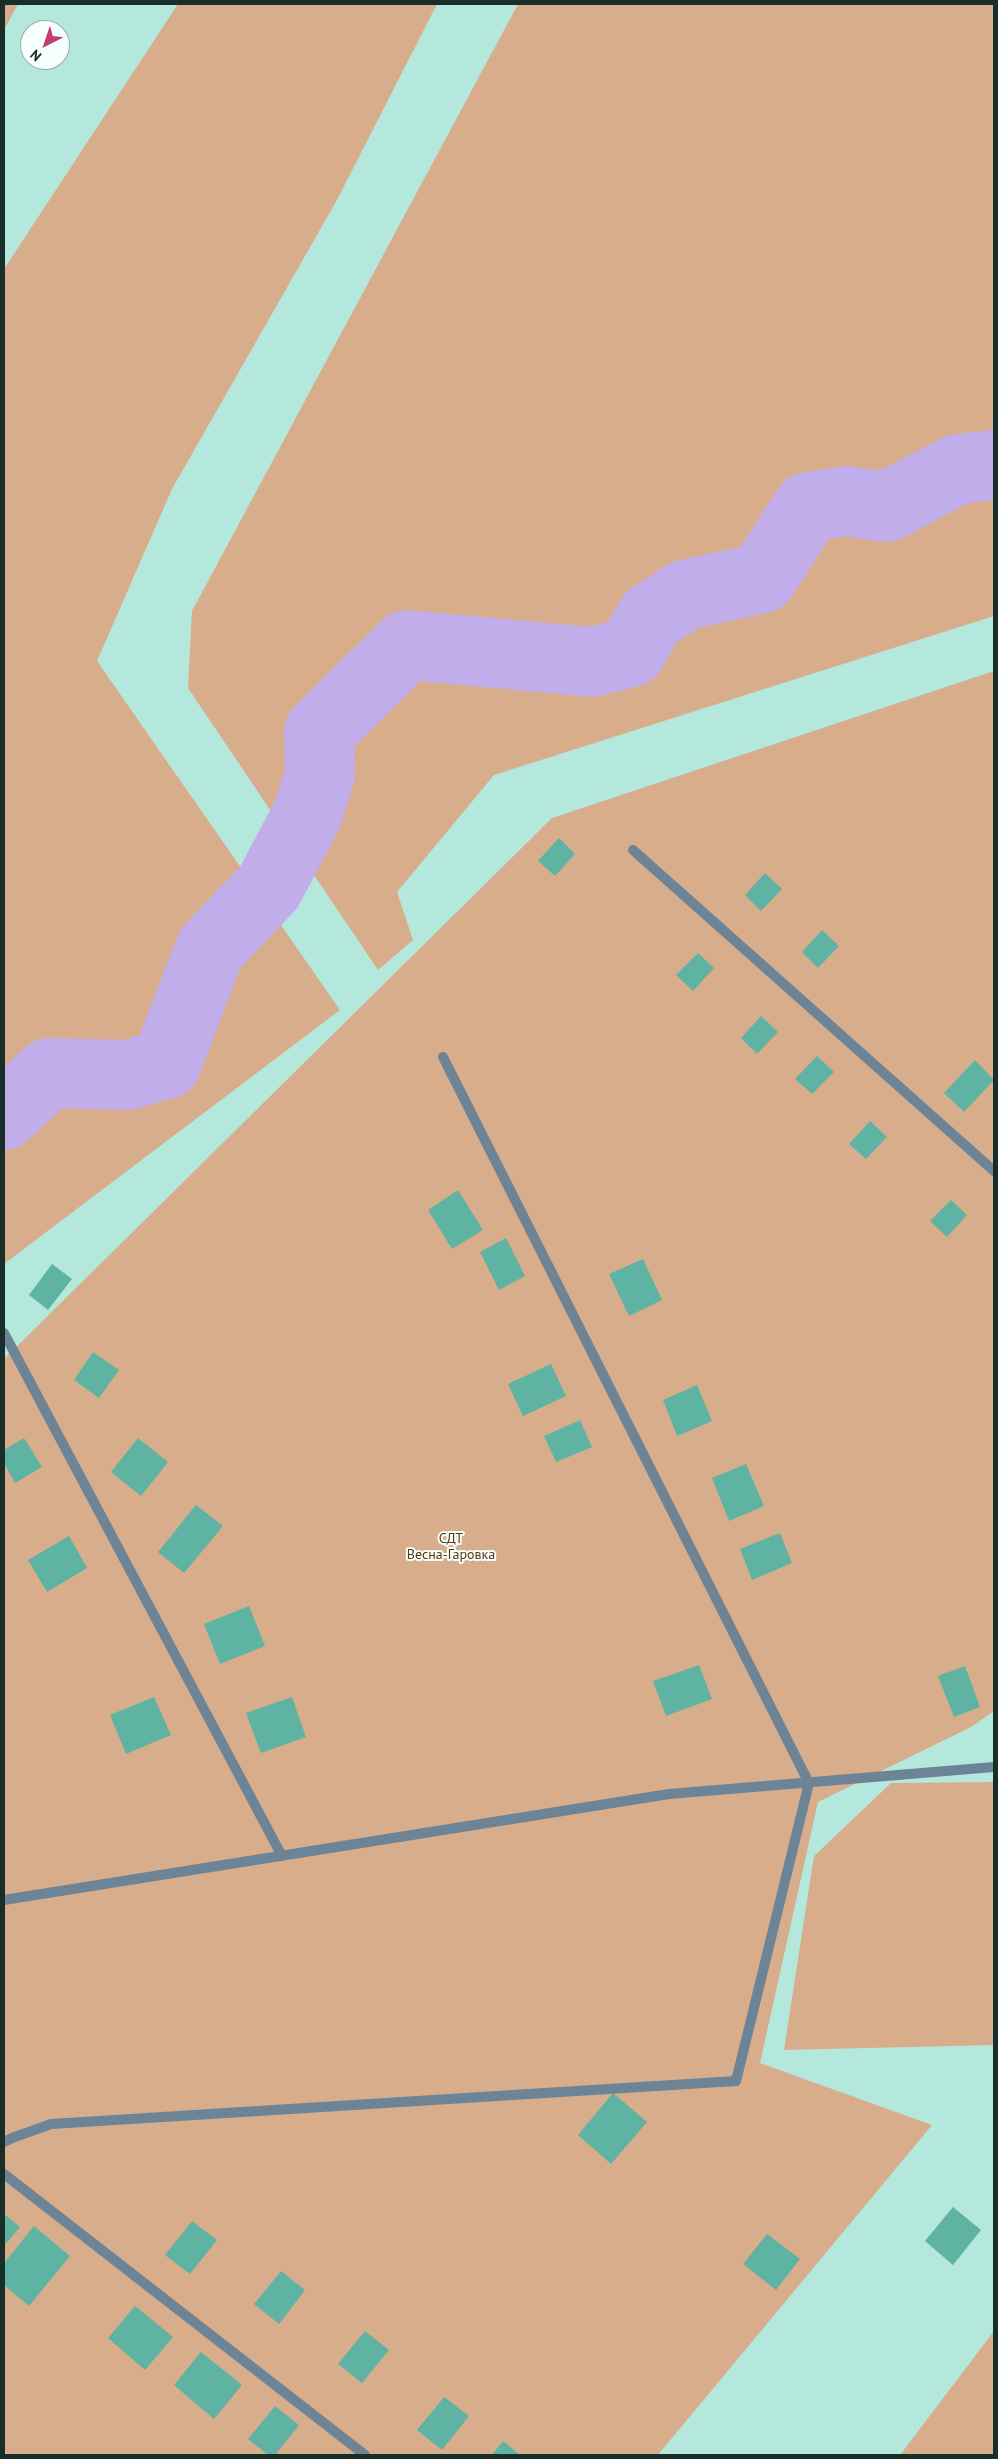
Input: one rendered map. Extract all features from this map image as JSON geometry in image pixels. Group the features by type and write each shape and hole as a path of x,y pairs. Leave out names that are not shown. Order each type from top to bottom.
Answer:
{"street":[{"path":"633,850 994,1171"},
{"path":"4,2142 51,2124 736,2081 810,1783 443,1057"},
{"path":"4,1333 282,1856"},
{"path":"4,1900 669,1794 994,1767"},
{"path":"4,2174 365,2455"}],"green space":[{"path":"4,4 18,4 4,30"},
{"path":"178,4 437,4 337,200 172,489 97,661 340,1010 4,1264 4,269"},
{"path":"518,4 994,4 994,616 494,775 397,892 413,940 378,970 188,688 192,611"},
{"name":"СДТ Весна-Гаровка","path":"994,671 994,1711 971,1727 818,1802 760,2063 932,2125 658,2455 4,2455 4,1359 552,818"},
{"path":"994,1782 994,2045 784,2050 814,1856 891,1783"},
{"path":"994,2331 994,2455 900,2455"}],"building":[{"path":"559,838 575,854 555,876 538,861"},
{"path":"765,873 782,889 761,911 745,895"},
{"path":"822,930 839,946 818,968 802,952"},
{"path":"698,953 714,968 693,991 676,975"},
{"path":"761,1016 778,1032 757,1054 741,1038"},
{"path":"817,1056 834,1072 812,1094 795,1079"},
{"path":"975,1060 994,1080 964,1112 944,1093"},
{"path":"870,1121 887,1137 866,1159 849,1144"},
{"path":"458,1190 483,1230 452,1249 428,1210"},
{"path":"951,1200 967,1215 947,1237 930,1221"},
{"path":"506,1238 525,1276 499,1290 480,1252"},
{"path":"643,1259 662,1300 629,1316 609,1274"},
{"path":"52,1264 72,1279 48,1310 29,1295"},
{"path":"93,1352 119,1370 99,1398 74,1380"},
{"path":"551,1364 566,1396 523,1416 508,1384"},
{"path":"697,1385 712,1421 677,1436 663,1400"},
{"path":"580,1420 592,1447 556,1462 544,1436"},
{"path":"24,1438 42,1467 15,1483 4,1463 4,1450"},
{"path":"138,1438 168,1462 141,1496 111,1472"},
{"path":"746,1464 764,1506 729,1521 712,1478"},
{"path":"196,1505 223,1526 184,1573 158,1552"},
{"path":"780,1533 792,1563 752,1580 740,1549"},
{"path":"69,1536 87,1568 47,1592 28,1560"},
{"path":"249,1606 265,1646 220,1664 204,1624"},
{"path":"699,1665 712,1699 666,1716 653,1681"},
{"path":"965,1666 980,1707 954,1717 938,1676"},
{"path":"154,1697 171,1735 126,1754 110,1715"},
{"path":"292,1697 306,1737 261,1753 246,1713"},
{"path":"613,2093 647,2122 611,2164 578,2135"},
{"path":"953,2207 981,2230 953,2265 925,2241"},
{"path":"4,2214 20,2227 4,2246"},
{"path":"192,2221 217,2240 190,2274 165,2255"},
{"path":"34,2226 70,2256 29,2306 4,2285 4,2263"},
{"path":"767,2234 800,2259 776,2290 743,2264"},
{"path":"281,2271 305,2290 279,2324 254,2304"},
{"path":"135,2306 173,2337 145,2370 108,2338"},
{"path":"365,2331 389,2350 362,2383 338,2364"},
{"path":"201,2352 242,2385 214,2419 174,2385"},
{"path":"444,2397 469,2416 442,2450 417,2430"},
{"path":"275,2406 299,2425 275,2455 268,2455 248,2439"},
{"path":"503,2441 520,2455 492,2455"}],"waterway":[{"path":"4,1115 49,1073 128,1075 166,1064 210,949 269,887 308,813 320,774 319,732 407,645 593,662 631,652 651,617 685,595 762,578 808,507 847,501 886,507 958,469 994,465"}]}
